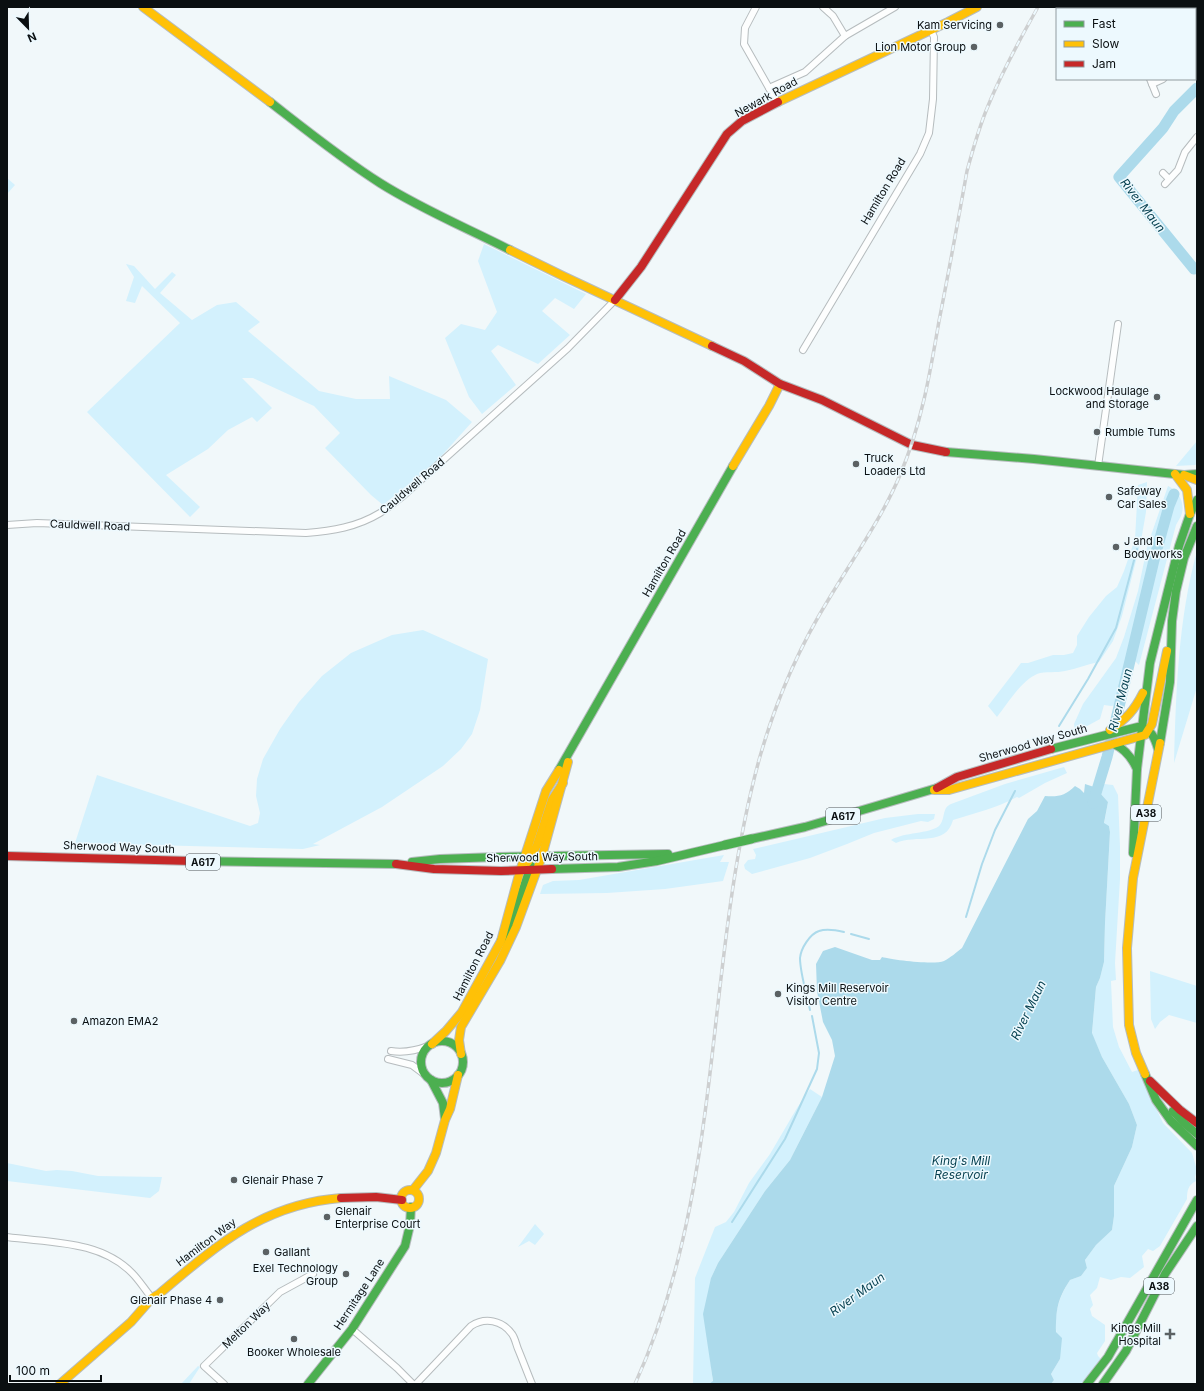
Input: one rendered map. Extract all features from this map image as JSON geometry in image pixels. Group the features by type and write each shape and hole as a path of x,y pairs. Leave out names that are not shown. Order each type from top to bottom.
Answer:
{"main road":[{"path":"143,7 345,158 380,183 402,196 563,276 744,361 780,384 822,400 912,445 950,453 1034,459 1180,475 1197,474"},
{"name":"Newark Road","path":"615,300 641,267 727,134 742,121 777,102 977,7"},
{"name":"Hamilton Road","path":"413,1190 428,1171 436,1153 445,1120 450,1109 462,1067 459,1035 462,1027 493,973 516,927 546,791 569,755 725,480 769,406 780,384"},
{"path":"1180,475 1197,480"},
{"path":"1180,475 1187,490 1190,514"},
{"path":"1158,749 1154,736 1146,728 1147,683 1150,663 1173,568 1190,514 1197,500"},
{"path":"1190,514 1197,506"},
{"name":"A38","path":"1197,526 1186,554 1175,600 1172,629 1171,671 1165,718 1133,878 1127,948 1129,1024 1136,1053 1156,1100 1167,1116 1184,1135 1197,1146"},
{"path":"1146,728 1154,716 1162,670 1172,629"},
{"name":"A617","path":"1122,726 1134,711 1147,683"},
{"name":"A617","path":"1122,726 1146,728"},
{"name":"Sherwood Way South","path":"399,864 434,869 641,858 657,861 805,827 934,790 957,777 1102,736 1122,726"},
{"name":"Sherwood Way South","path":"934,790 949,790 1117,744 1145,735 1146,728"},
{"name":"A38","path":"1133,878 1133,832 1140,736"},
{"path":"1117,744 1129,754 1137,769"},
{"name":"Hamilton Road","path":"445,1120 442,1103 428,1077 422,1070 421,1061 423,1053 446,1031 462,1012 501,941 563,783 569,755"},
{"name":"Sherwood Way South","path":"7,856 285,863 399,864 440,859 530,864 684,854"},
{"path":"430,1045 440,1041 449,1043 456,1047 461,1054"},
{"path":"428,1077 444,1083 459,1075"},
{"name":"A38","path":"1147,1078 1164,1095"},
{"path":"1164,1095 1197,1123"},
{"path":"1164,1095 1174,1113 1197,1134"},
{"path":"413,1190 418,1194 419,1200 415,1206 406,1206 403,1204 402,1200 402,1195 404,1192 413,1190"},
{"name":"Hamilton Way","path":"60,1384 131,1322 152,1298 159,1294 222,1242 247,1226 283,1209 308,1202 340,1197 361,1196 402,1200"},
{"name":"A38","path":"1087,1384 1108,1357 1197,1200"},
{"name":"Hermitage Lane","path":"308,1384 352,1329 405,1246 410,1225 411,1207"},
{"path":"1181,1228 1197,1213"},
{"name":"A38","path":"1103,1384 1126,1350 1174,1260 1197,1226"}],"street":[{"path":"756,7 745,28 744,44 777,102"},
{"path":"823,7 833,16 845,36"},
{"name":"Newark Road","path":"769,88 805,72 845,36 895,7"},
{"name":"Hamilton Road","path":"803,350 920,154 929,133 934,76 934,37 931,30"},
{"path":"1151,81 1156,94"},
{"path":"1164,184 1178,170 1185,152 1197,137"},
{"path":"1163,173 1170,179"},
{"name":"Cauldwell Road","path":"7,524 38,523 306,533 332,531 364,522 382,512 409,491 568,348 615,300"},
{"path":"1098,466 1118,324"},
{"path":"391,1051 402,1053 430,1045"},
{"path":"388,1059 412,1065 428,1077"},
{"path":"7,1237 85,1246 103,1252 114,1258 132,1273 152,1298"},
{"name":"Melton Way","path":"224,1384 204,1366 280,1292 313,1274"},
{"path":"416,1384 471,1326 477,1322 490,1320 501,1324 512,1335 532,1384"},
{"path":"352,1329 413,1384"}],"shaded area":[{"path":"7,178 15,185 7,194"},
{"path":"484,244 586,294 574,309 555,298 542,311 570,335 538,364 498,345 491,351 516,385 482,414 469,397 445,338 461,324 485,330 497,312 478,261"},
{"path":"126,264 134,266 155,289 172,272 176,275 160,293 192,320 217,305 236,302 260,322 248,331 319,391 356,399 390,399 389,376 446,400 472,422 436,462 383,505 371,495 325,448 340,433 314,406 253,378 242,378 272,408 257,422 252,417 228,430 208,449 166,475 200,507 190,517 87,412 180,323 142,286 135,303 126,301 134,277"},
{"path":"1197,441 1197,464 1176,466"},
{"path":"1147,482 1146,512 1141,541 1122,616 1113,641 1099,662 1065,671 1040,673 1031,677 1015,693 997,717 988,706 1021,663 1028,663 1053,655 1073,653 1077,645 1077,636 1089,617 1106,596 1117,587 1135,539 1138,485"},
{"path":"1168,486 1180,496 1183,509 1176,525 1139,665 1133,659 1123,704 1111,706 1104,705 1100,719 1075,732 1074,724 1083,704 1116,658 1124,637 1138,591 1147,547"},
{"path":"1197,551 1197,687 1174,763 1179,656 1186,603"},
{"path":"423,630 488,659 480,710 472,734 461,749 443,766 382,807 313,844 320,845 303,849 75,843 97,775 250,826 258,823 260,813 256,796 257,779 263,759 280,729 299,702 322,676 351,653 392,635"},
{"path":"1064,767 1067,773 1045,783 1019,798 1017,797 994,807 953,820 944,834 937,837 912,839 896,843 891,840 896,837 935,829 942,822 947,806 951,804 1005,784"},
{"path":"1104,784 1113,785 1118,795 1120,847 1120,879 1115,963 1116,980 1111,981 1113,1027 1119,1047 1132,1072 1138,1070 1163,1123 1192,1153 1197,1170 1195,1177 1196,1181 1190,1186 1187,1199 1160,1246 1153,1251 1148,1249 1142,1256 1144,1267 1130,1278 1121,1277 1111,1280 1100,1277 1097,1288 1090,1295 1093,1305 1090,1309 1092,1316 1105,1325 1105,1341 1097,1353 1101,1359 1082,1384 1051,1384 1054,1380 1051,1374 1060,1359 1056,1328 1057,1309 1064,1290 1070,1280 1081,1276 1087,1268 1085,1260 1096,1245 1112,1230 1114,1216 1114,1186 1132,1147 1137,1125 1129,1104 1102,1057 1092,1034 1096,987 1104,962 1110,832 1109,826 1104,824 1108,802 1100,793"},
{"path":"918,814 935,814 934,819 928,822 921,821 874,833 810,858 752,874 745,869 744,865 748,860 755,859 756,855 753,849 885,818"},
{"path":"724,855 720,862 729,862 723,881 665,889 607,893 540,894 543,885 553,881 579,880"},
{"path":"1150,971 1197,986 1197,1023 1169,1015 1160,1022 1155,1029 1151,1019"},
{"path":"810,1089 822,1097 790,1160 765,1191 718,1263 711,1278 710,1356 713,1384 693,1384 695,1278 715,1227 726,1222 734,1212 749,1183 770,1154"},
{"path":"7,1163 46,1171 72,1171 98,1176 162,1177 159,1191 150,1198 7,1181"},
{"path":"535,1224 544,1234 535,1245 529,1241 518,1247"},
{"path":"198,1366 200,1367 189,1384 181,1384"}],"water":[{"name":"King's Mill Reservoir","path":"1085,784 1097,788 1108,802 1104,823 1109,826 1110,832 1104,962 1096,987 1092,1033 1102,1057 1129,1104 1137,1125 1132,1147 1114,1186 1114,1216 1112,1230 1096,1245 1085,1260 1087,1268 1081,1276 1070,1280 1062,1293 1058,1305 1056,1332 1062,1338 1060,1359 1051,1374 1054,1380 1051,1384 709,1384 713,1381 703,1314 711,1278 718,1263 765,1191 790,1160 822,1097 835,1056 832,1040 823,1022 817,991 816,964 823,951 835,947 872,960 880,960 882,957 904,961 939,962 949,958 962,948 1028,819 1037,811 1045,796 1061,795 1068,792 1075,786 1084,793"}],"waterway":[{"name":"River Maun","path":"1194,269 1119,177 1163,128 1174,111 1197,88"},
{"name":"River Maun","path":"1093,803 1107,757 1155,556 1169,506 1174,494"},
{"path":"1059,726 1088,679 1116,628 1137,549"},
{"path":"966,917 982,864 995,830 1015,791"},
{"path":"810,1010 801,970 800,958 802,950 809,938 819,931 828,929 844,932"},
{"path":"851,934 869,939"},
{"path":"732,1222 785,1139 817,1069 819,1053 812,1016"}],"railway":[{"path":"635,1384 664,1309 684,1232 699,1154 729,917 741,838 765,739 780,697 798,656 819,616 885,507 900,475 914,438 928,380 967,171 974,146 985,114 999,81 1038,7"}],"traffic: fast":[{"path":"270,102 338,154 380,183 428,210 510,250"},
{"path":"946,452 1034,459 1184,475 1197,474"},
{"path":"559,770 733,466"},
{"path":"1133,853 1137,769 1150,663 1179,546 1190,514 1197,500"},
{"path":"1160,743 1170,682 1172,621 1176,591 1184,558 1197,526"},
{"path":"1051,749 1138,727 1146,729 1152,734 1158,749"},
{"path":"1114,744 1122,748 1128,754 1137,769"},
{"path":"751,839 805,827 937,788"},
{"path":"725,845 751,839"},
{"path":"552,869 618,867 657,861 725,845"},
{"path":"412,862 440,859 497,857 668,854"},
{"path":"192,861 396,864"},
{"path":"501,941 512,921 531,866"},
{"path":"442,1041 457,1047 463,1062 457,1077 442,1083 427,1077 421,1062 427,1047 442,1041"},
{"path":"1145,1074 1156,1100 1171,1121 1197,1146"},
{"path":"431,1080 443,1103 445,1119"},
{"path":"1173,1111 1197,1134"},
{"path":"1087,1384 1108,1357 1197,1200"},
{"path":"308,1384 352,1329 405,1246 410,1225 411,1207"},
{"path":"1103,1384 1126,1351 1165,1274 1197,1226"}],"traffic: slow":[{"path":"143,7 270,102"},
{"path":"778,102 977,7"},
{"path":"510,250 712,346"},
{"path":"733,466 769,406 780,384"},
{"path":"1175,474 1187,490 1190,514"},
{"path":"1184,475 1197,480"},
{"path":"934,790 949,790 1145,735 1152,724 1167,651"},
{"path":"1110,730 1129,714 1143,693"},
{"path":"1145,1074 1136,1053 1129,1025 1127,948 1133,878 1160,743"},
{"path":"461,1054 459,1040 461,1027 500,961 516,927 542,856 568,762"},
{"path":"432,1044 446,1031 462,1012 501,941 520,871 546,791 559,770"},
{"path":"528,862 537,845 552,800 563,783"},
{"path":"413,1190 428,1171 436,1153 445,1120 450,1109 458,1075"},
{"path":"410,1190 416,1193 419,1199 416,1205 410,1208 404,1205 401,1199 404,1193 410,1190"},
{"path":"60,1384 131,1322 152,1298 159,1294 201,1259 242,1230 264,1218 288,1209 313,1202 341,1198"}],"traffic: jam":[{"path":"615,300 641,267 727,134 742,121 778,102"},
{"path":"712,346 744,361 780,384 822,400 912,445 946,452"},
{"path":"937,788 957,777 1051,749"},
{"path":"7,856 192,861"},
{"path":"396,864 434,869 501,871 552,869"},
{"path":"1150,1081 1180,1110 1197,1123"},
{"path":"341,1198 376,1197 402,1200"}],"place":[{"name":"Kam Servicing","path":"1000,25"},
{"name":"Lion Motor Group","path":"974,47"},
{"name":"Lockwood Haulage and Storage","path":"1157,397"},
{"name":"Rumble Tums","path":"1097,432"},
{"name":"Truck Loaders Ltd","path":"856,464"},
{"name":"Safeway Car Sales","path":"1109,497"},
{"name":"J and R Bodyworks","path":"1116,547"},
{"name":"Kings Mill Reservoir Visitor Centre","path":"778,994"},
{"name":"Amazon EMA2","path":"74,1021"},
{"name":"Glenair Phase 7","path":"234,1180"},
{"name":"Glenair Enterprise Court","path":"327,1217"},
{"name":"Gallant","path":"266,1252"},
{"name":"Exel Technology Group","path":"346,1274"},
{"name":"Glenair Phase 4","path":"220,1300"},
{"name":"Kings Mill Hospital","path":"1170,1334"},
{"name":"Booker Wholesale","path":"294,1339"}]}
